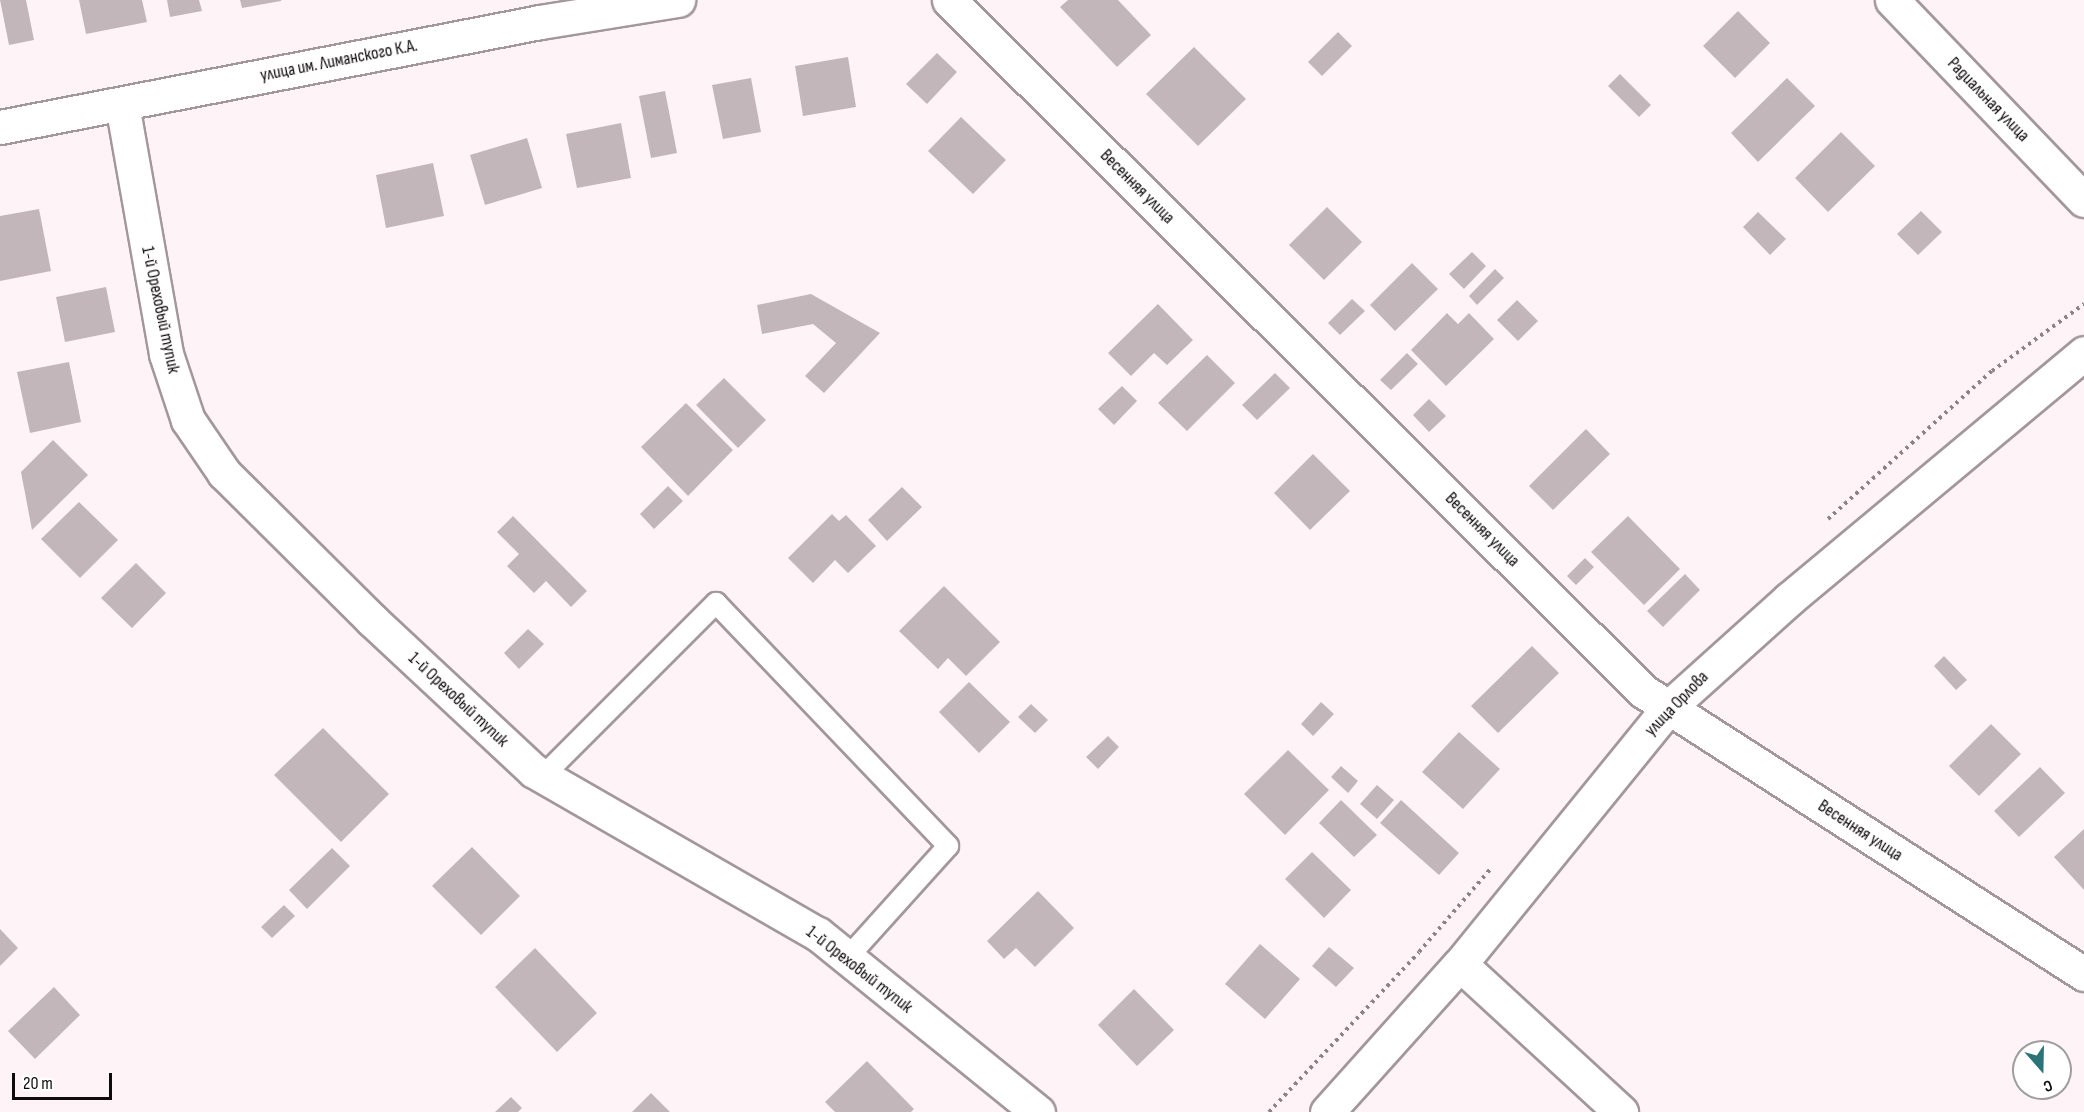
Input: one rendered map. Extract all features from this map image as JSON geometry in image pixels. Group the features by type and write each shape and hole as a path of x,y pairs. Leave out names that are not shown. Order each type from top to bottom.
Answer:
{"street":[{"name":"улица им. Лиманского К.А.","path":"0,127 122,104 539,11 678,0"},
{"name":"Весенняя улица","path":"949,0 1643,691 2084,974"},
{"name":"Радиальная улица","path":"1892,0 2084,201"},
{"name":"1-й Ореховый тупик","path":"122,104 166,354 188,420 225,473 372,620 543,776 818,934 1038,1112"},
{"name":"улица Орлова","path":"1327,1112 1460,964 1668,708 1788,599 2084,353"},
{"path":"1460,964 1621,1112"}],"lane":[{"path":"543,776 716,603 948,846 847,958"}],"building":[{"path":"0,0 26,0 34,40 9,45"},
{"path":"79,0 142,0 147,22 86,34"},
{"path":"167,0 199,0 202,11 170,17"},
{"path":"240,0 281,0 281,1 242,8"},
{"path":"1068,0 1118,0 1151,35 1117,67 1060,7"},
{"path":"1738,11 1770,43 1735,78 1703,46"},
{"path":"1338,32 1352,46 1322,76 1308,62"},
{"path":"1194,47 1246,99 1198,146 1146,94"},
{"path":"937,53 957,72 927,104 906,84"},
{"path":"848,57 856,107 803,116 795,66"},
{"path":"1620,74 1651,105 1639,117 1608,86"},
{"path":"751,78 761,132 723,139 712,85"},
{"path":"1787,78 1815,106 1758,162 1731,133"},
{"path":"665,91 677,153 651,158 639,96"},
{"path":"961,117 1006,160 973,194 928,151"},
{"path":"621,123 631,178 577,188 566,134"},
{"path":"1841,132 1875,166 1828,212 1795,178"},
{"path":"527,138 542,188 485,205 470,155"},
{"path":"433,163 444,216 386,228 376,175"},
{"path":"1327,207 1362,242 1324,280 1289,245"},
{"path":"39,209 51,271 0,281 0,216"},
{"path":"1921,211 1942,232 1918,255 1897,234"},
{"path":"1758,212 1786,239 1770,255 1743,227"},
{"path":"1472,252 1486,266 1464,289 1449,274"},
{"path":"1412,263 1438,289 1395,331 1370,305"},
{"path":"1495,269 1504,278 1477,305 1469,296"},
{"path":"106,287 115,332 65,342 56,297"},
{"path":"811,294 880,333 824,393 805,376 836,343 813,324 762,334 757,305"},
{"path":"1352,299 1365,311 1340,335 1328,323"},
{"path":"1517,300 1538,321 1518,341 1497,320"},
{"path":"1158,304 1193,340 1167,365 1154,353 1131,376 1108,353"},
{"path":"1447,313 1458,324 1469,313 1494,339 1446,386 1411,350"},
{"path":"1407,353 1418,364 1391,390 1380,380"},
{"path":"1207,355 1235,383 1187,431 1158,403"},
{"path":"69,362 81,422 30,433 17,372"},
{"path":"1275,373 1290,388 1257,420 1242,405"},
{"path":"724,378 766,420 738,448 696,405"},
{"path":"1122,386 1137,401 1114,425 1098,409"},
{"path":"1429,399 1446,416 1429,432 1413,415"},
{"path":"686,403 733,450 688,496 641,447"},
{"path":"1586,429 1610,454 1553,510 1529,486"},
{"path":"53,440 88,475 32,530 21,472"},
{"path":"1313,454 1350,491 1310,530 1274,493"},
{"path":"668,486 683,501 654,529 640,514"},
{"path":"902,487 922,507 887,541 868,520"},
{"path":"79,502 118,540 80,578 41,539"},
{"path":"832,514 839,521 846,515 876,546 848,573 835,560 813,583 788,558"},
{"path":"513,516 587,591 571,607 546,581 534,593 507,566 519,554 497,532"},
{"path":"1628,516 1680,569 1644,605 1591,552"},
{"path":"1585,558 1594,567 1576,585 1567,576"},
{"path":"136,563 166,593 132,628 101,598"},
{"path":"1685,574 1700,590 1663,627 1647,611"},
{"path":"944,586 1000,642 966,676 948,658 938,669 899,631"},
{"path":"528,629 544,644 519,669 504,653"},
{"path":"1532,646 1559,673 1498,733 1471,706"},
{"path":"1944,656 1967,680 1956,690 1934,666"},
{"path":"969,682 1010,722 979,753 939,712"},
{"path":"1321,702 1334,714 1313,736 1301,724"},
{"path":"1031,704 1048,720 1035,733 1018,717"},
{"path":"1991,724 2021,754 1979,796 1949,766"},
{"path":"323,728 389,794 341,842 274,775"},
{"path":"1459,732 1500,769 1463,809 1422,772"},
{"path":"1108,736 1119,747 1098,769 1086,757"},
{"path":"1288,750 1329,790 1285,835 1244,794"},
{"path":"1341,766 1358,781 1348,793 1331,777"},
{"path":"2040,767 2065,793 2019,837 1994,811"},
{"path":"1377,785 1394,800 1377,819 1360,804"},
{"path":"1341,800 1377,835 1354,857 1319,823"},
{"path":"1401,800 1459,853 1439,875 1380,823"},
{"path":"2084,829 2084,890 2054,857"},
{"path":"472,847 520,896 481,935 432,886"},
{"path":"332,848 350,866 307,909 289,890"},
{"path":"1312,852 1351,890 1324,918 1285,879"},
{"path":"1038,891 1074,928 1035,967 1016,948 1004,959 987,941"},
{"path":"284,905 295,916 272,938 261,927"},
{"path":"0,929 18,948 0,966"},
{"path":"1260,944 1300,979 1265,1019 1225,984"},
{"path":"1329,947 1354,968 1336,987 1312,966"},
{"path":"535,948 597,1013 557,1052 495,987"},
{"path":"54,987 80,1015 35,1059 8,1031"},
{"path":"1134,989 1174,1030 1137,1066 1098,1025"},
{"path":"867,1061 914,1109 911,1112 835,1112 825,1102"},
{"path":"651,1093 670,1112 632,1112"},
{"path":"511,1097 522,1108 518,1112 495,1112"}]}
